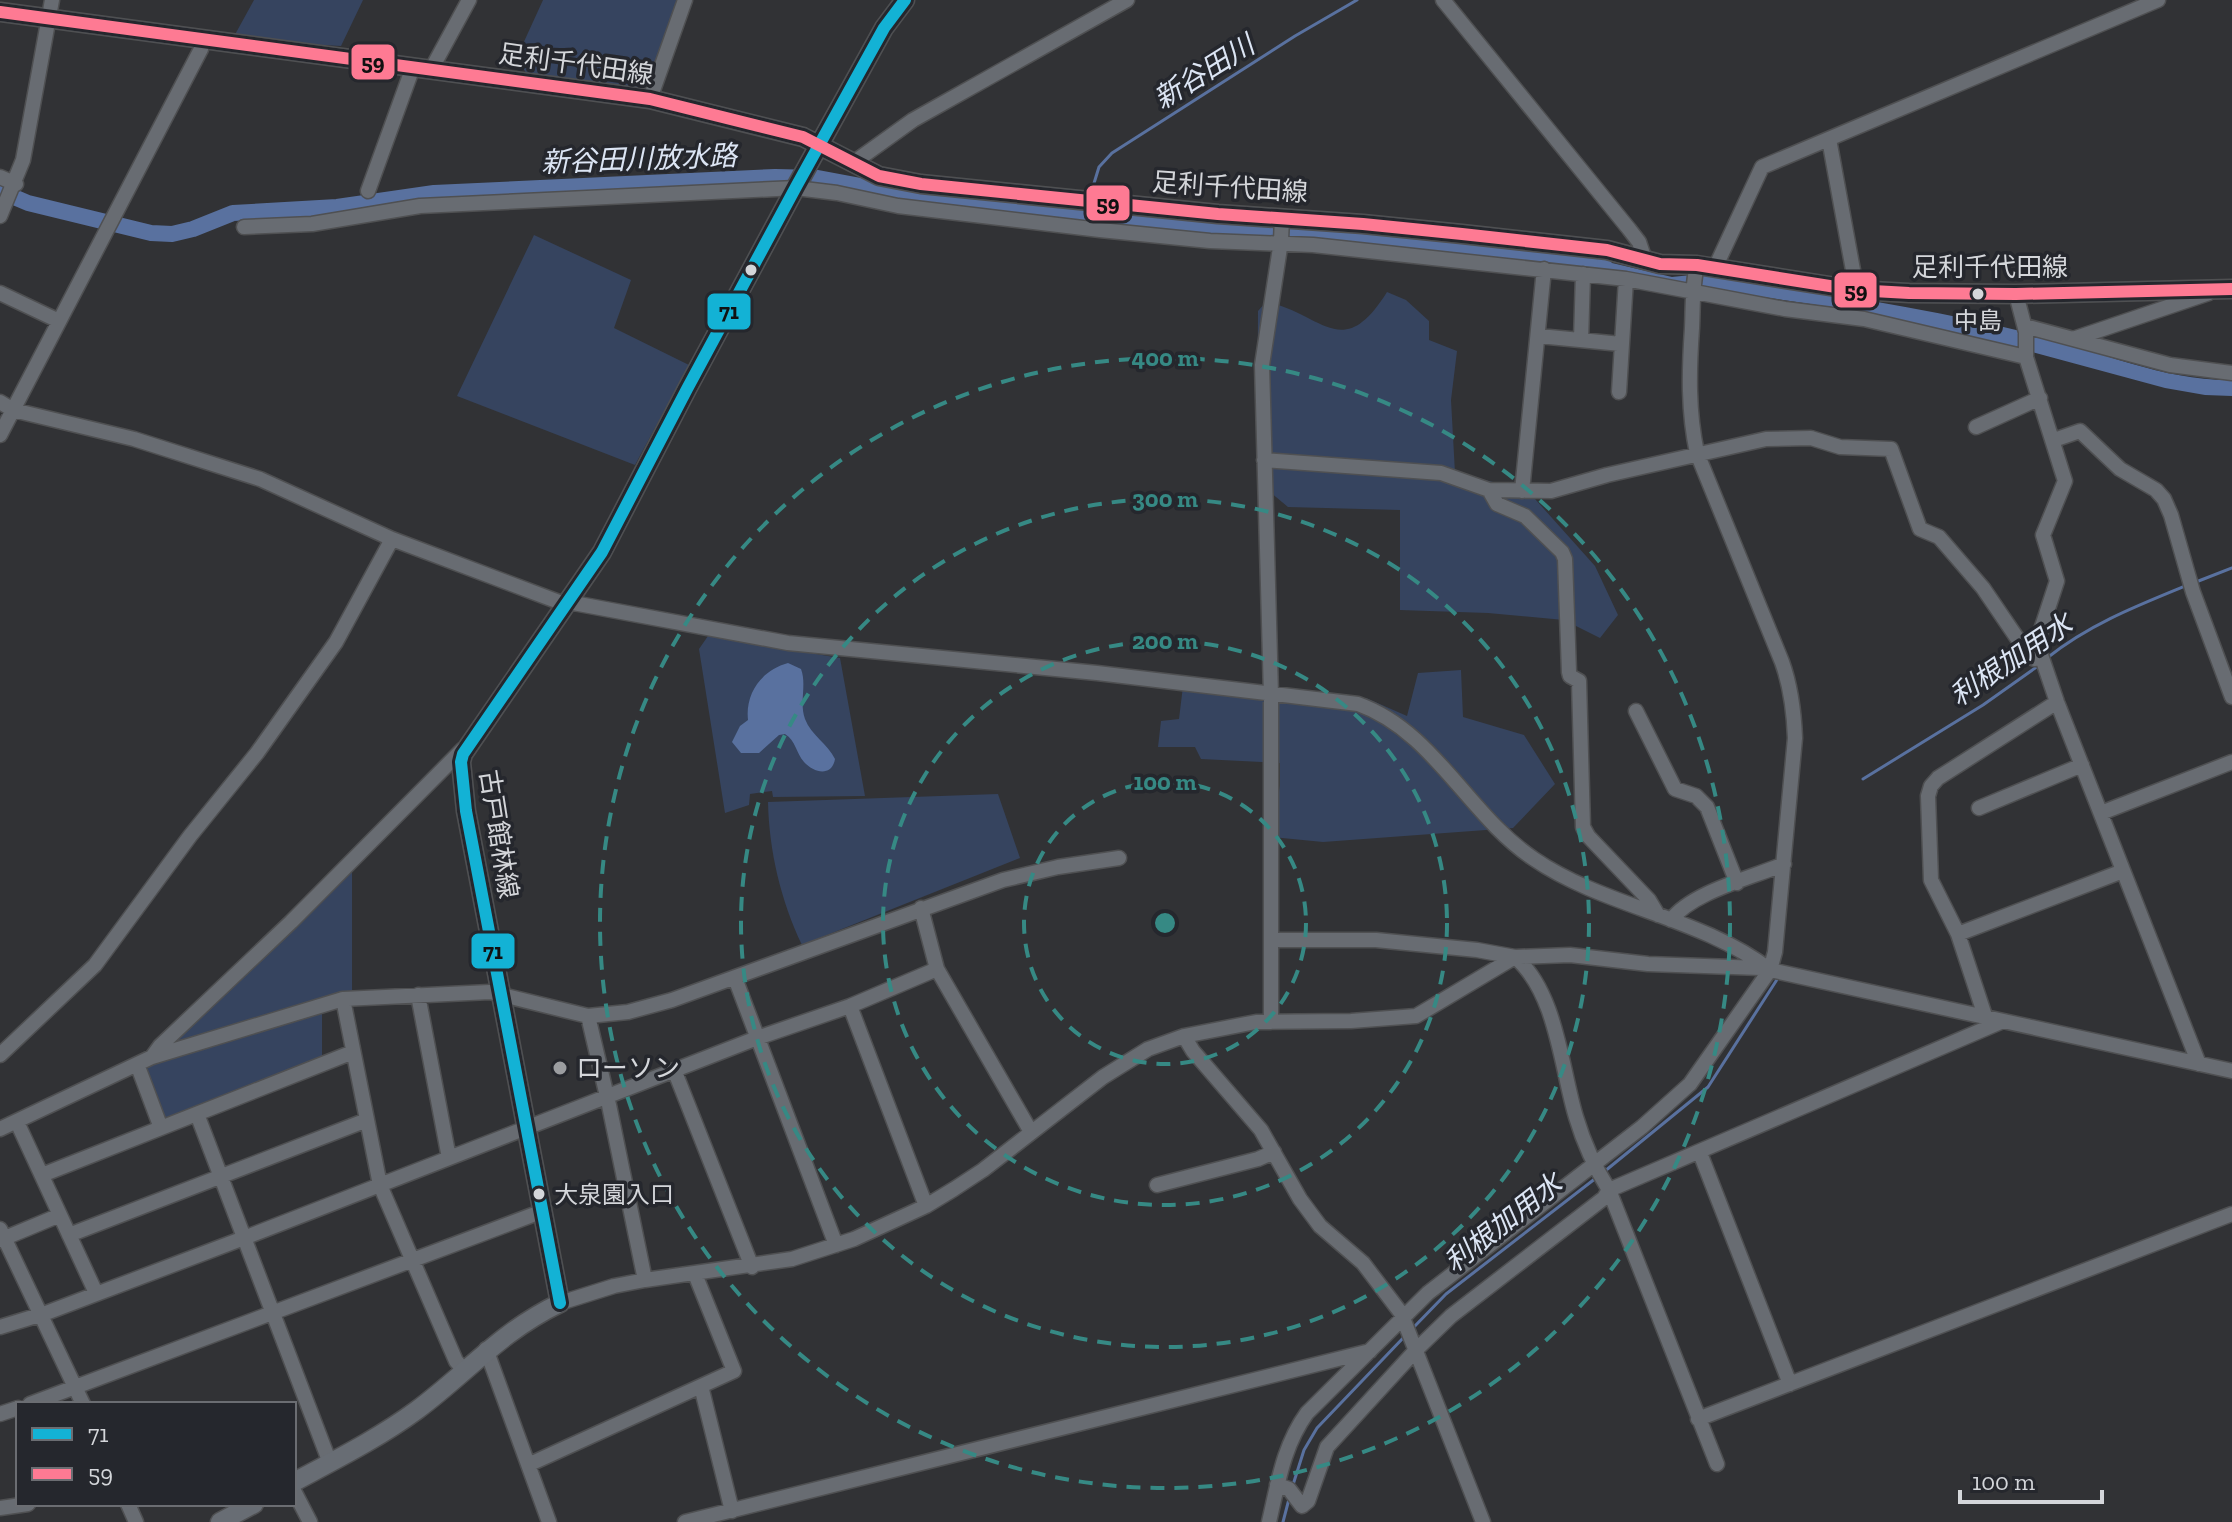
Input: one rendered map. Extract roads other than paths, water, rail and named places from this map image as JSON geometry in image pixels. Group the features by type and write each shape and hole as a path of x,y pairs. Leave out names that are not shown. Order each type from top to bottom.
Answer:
{"main road":[{"name":"古戸館林線","path":"560,1303 466,811 461,762 466,746 568,603 616,528 799,181 884,28 905,0"},
{"name":"足利千代田線","path":"0,12 650,99 803,137 879,176 921,184 1218,214 1282,232 1448,232 1607,250 1699,276 1855,290 2016,294 2228,288"},
{"path":"296,1481 415,1412 486,1349 524,1322 560,1303"},
{"path":"220,1522 250,1506"}],"street":[{"path":"7,199 23,160 52,0"},
{"path":"368,191 422,69 469,0"},
{"path":"650,99 685,0"},
{"path":"853,163 913,120 1127,0"},
{"path":"1443,0 1620,217 1639,242 1645,260"},
{"path":"1269,1522 1281,1465 1297,1427 1307,1413 1441,1283 1600,1176 1642,1127 1702,1070 1770,970 1775,952 1795,738 1790,688 1697,453 1691,426 1689,387 1699,276 1762,167 2158,0"},
{"path":"0,435 6,406 59,321 201,49 202,40"},
{"path":"1829,139 1855,290"},
{"path":"0,177 7,199"},
{"path":"244,227 312,224 420,206 799,181 929,210 1210,241 1282,232 1313,245 1626,279 1699,276 1785,309 1864,319 2026,355"},
{"path":"1271,1022 1271,695 1262,365 1282,232"},
{"path":"1522,491 1544,269"},
{"path":"1581,340 1583,274"},
{"path":"1619,392 1626,279"},
{"path":"2072,339 2228,288"},
{"path":"0,293 59,321"},
{"path":"2016,294 2025,329 2026,355 2065,481 2043,535 2057,581 2038,639 2041,655 2199,1064"},
{"path":"2025,329 2170,365 2232,373"},
{"path":"1539,336 1621,344"},
{"path":"1976,427 2040,398"},
{"path":"6,406 134,439 248,475 392,539 568,603 788,643 1097,673 1358,704 1378,711 1407,731 1505,836 1534,859 1562,875 1727,945 1770,970"},
{"path":"2054,440 2080,431 2120,469 2156,490 2164,499 2193,592 2232,697"},
{"path":"1264,460 1441,473 1489,490 1551,491 1697,453 1781,437 1811,438 1840,447 1891,449 1920,529 1939,537 1975,578 2030,657 2035,659 2041,655"},
{"path":"1489,490 1497,504 1525,516 1562,552 1565,559 1569,672 1579,681 1583,827 1665,918"},
{"path":"0,1055 95,965 170,861 257,753 336,642 392,539"},
{"path":"1985,1016 1958,934 1931,880 1928,796 1938,778 2057,702"},
{"path":"1636,711 1675,789 1696,796 1707,807 1737,883"},
{"path":"152,1057 466,746"},
{"path":"2101,813 2232,762"},
{"path":"1979,808 2082,765"},
{"path":"0,1129 152,1057 343,999 500,992 588,1016 642,1008 735,978 1003,880 1058,867 1119,858"},
{"path":"1665,918 1697,899 1784,864"},
{"path":"1958,934 2123,871"},
{"path":"921,908 937,969 1031,1132"},
{"path":"1271,940 1376,940 1515,957 1591,956 1648,964 1770,970 2232,1071"},
{"path":"560,1303 614,1286 752,1267 836,1245 926,1206 983,1170 1120,1064 1148,1049 1184,1036 1230,1026 1416,1016 1515,957"},
{"path":"1515,957 1543,1000 1558,1037 1575,1116 1717,1464"},
{"path":"0,1327 40,1315 244,1238 757,1038 850,1006 937,969"},
{"path":"735,978 836,1245"},
{"path":"418,995 449,1158"},
{"path":"343,999 380,1185 456,1361 464,1370"},
{"path":"850,1006 926,1206"},
{"path":"588,1016 645,1280"},
{"path":"1600,1176 1700,1153 2003,1021"},
{"path":"1184,1036 1193,1051 1261,1130 1300,1199 1320,1226 1363,1263 1403,1319 1483,1522"},
{"path":"42,1175 353,1052"},
{"path":"137,1064 161,1128"},
{"path":"675,1072 752,1267"},
{"path":"197,1114 330,1463"},
{"path":"69,1235 367,1120"},
{"path":"17,1122 96,1293"},
{"path":"1157,1185 1274,1152"},
{"path":"1700,1153 1790,1384"},
{"path":"1277,1485 1289,1489 1302,1506 1308,1501 1327,1447 1451,1316 1604,1198 1600,1176"},
{"path":"36,1402 543,1211"},
{"path":"1698,1419 2232,1214"},
{"path":"60,1215 2,1236 82,1402"},
{"path":"530,1464 734,1371 695,1274"},
{"path":"486,1349 549,1522"},
{"path":"685,1522 1370,1351"},
{"path":"701,1386 732,1511"},
{"path":"296,1495 310,1522"}],"waterway":[{"name":"新谷田川","path":"1091,193 1099,167 1112,153 1357,0"},
{"name":"新谷田川放水路","path":"0,191 28,203 151,233 172,234 233,213 337,207 434,193 775,177 818,178 909,195 1123,221 1273,230 1590,263"},
{"name":"利根加用水","path":"2196,582 2232,568"},
{"name":"利根加用水","path":"2047,658 2096,626 2185,586"},
{"name":"利根加用水","path":"1863,779 1983,705 2038,666"},
{"name":"利根加用水","path":"1605,1171 1708,1087 1778,978"},
{"name":"利根加用水","path":"1413,1328 1446,1294 1596,1178"},
{"name":"利根加用水","path":"1292,1488 1304,1450 1317,1428 1405,1336"},
{"name":"利根加用水","path":"1283,1522 1289,1499"}],"place":[{"name":"中島","path":"1978,294"},
{"name":"ローソン","path":"560,1068"},
{"name":"大泉園入口","path":"539,1194"}]}
